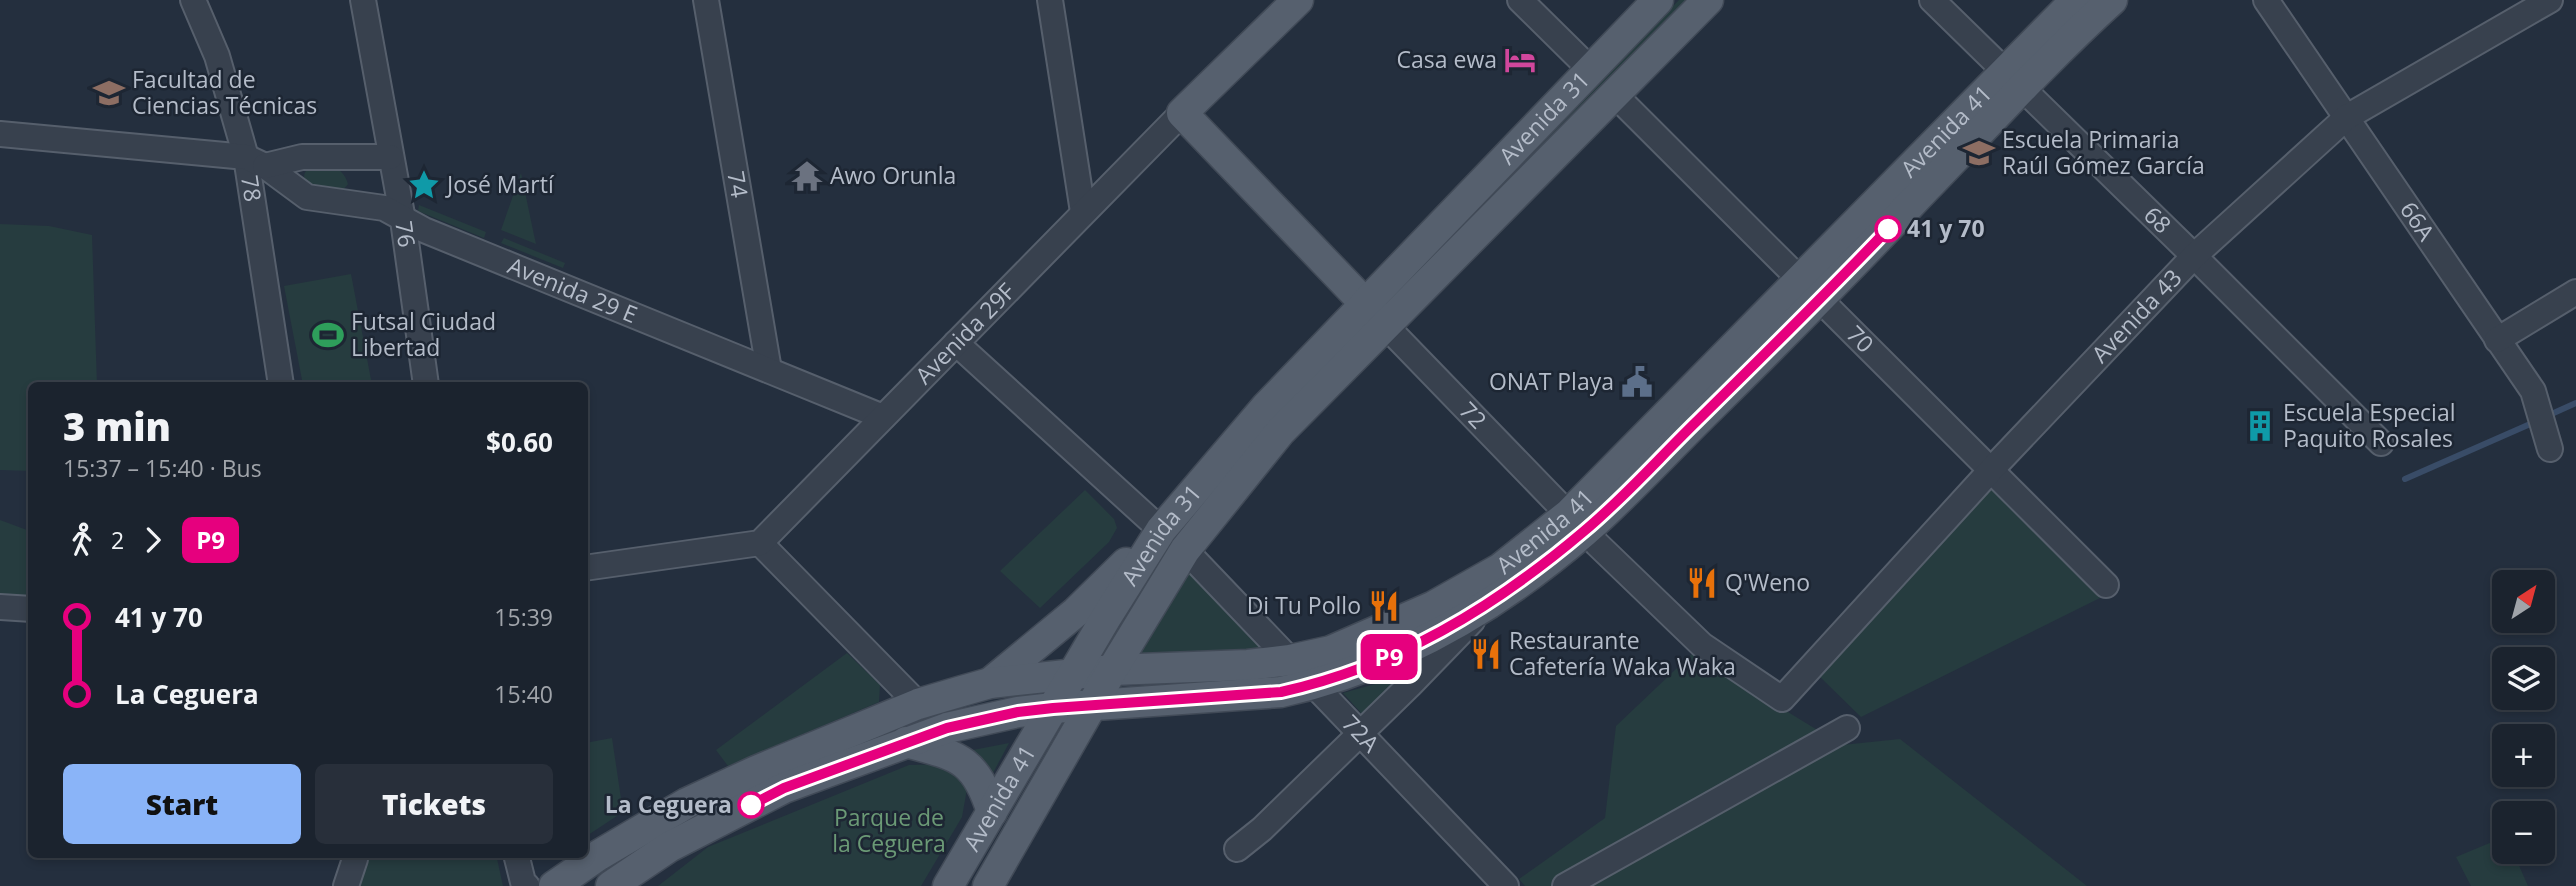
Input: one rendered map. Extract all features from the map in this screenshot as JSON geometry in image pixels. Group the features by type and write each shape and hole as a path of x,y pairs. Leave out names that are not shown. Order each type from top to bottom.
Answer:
{"main road":[{"name":"Avenida 29F","path":"1182,113 1298,0"},
{"name":"Avenida 31","path":"1074,674 1119,595 1161,530 1266,407 1658,0"},
{"name":"Avenida 31","path":"1093,704 1185,550 1280,432 1708,0"},
{"name":"Avenida 41","path":"996,883 1093,704 1281,692 1314,685 1378,662 1433,637 1510,590 1811,290 2012,80 2076,0"},
{"name":"Avenida 41","path":"2012,80 2112,0"},
{"name":"72","path":"1182,113 1385,325"},
{"name":"Avenida 41","path":"948,886 1074,674 1248,665 1332,651 1432,607 1577,523"},
{"path":"990,683 1076,612 1161,530"},
{"path":"554,886 599,855 687,803 756,771 918,704 990,683 1074,674"},
{"path":"611,886 669,847 784,788 960,724 1018,712 1093,704"},
{"path":"906,742 952,754 971,767 985,790 992,812"}],"street":[{"name":"78","path":"192,0 217,56 256,162 281,382"},
{"name":"76","path":"363,0 390,158 404,220 426,382"},
{"name":"74","path":"706,0 769,370"},
{"path":"1050,0 1083,212"},
{"path":"1520,0 1590,69"},
{"name":"68","path":"1932,0 2381,443"},
{"name":"66A","path":"2266,0 2533,391 2550,449"},
{"name":"Avenida 43","path":"1782,699 1991,470 2194,256 2347,117 2550,0"},
{"name":"70","path":"1615,95 2106,585"},
{"name":"Avenida 29F","path":"760,543 1182,113"},
{"path":"0,134 256,162 302,157 390,158"},
{"name":"Avenida 29 E","path":"256,162 307,197 384,208 404,220 883,417"},
{"path":"2497,340 2576,292"},
{"name":"72","path":"1385,325 1577,523 1702,645 1782,699"},
{"path":"956,343 1161,530"},
{"path":"588,567 760,543 918,704"},
{"name":"72A","path":"1185,550 1506,886"},
{"path":"1237,849 1262,829 1361,733 1488,604"},
{"path":"0,607 28,609"},
{"path":"1565,886 1847,728"},
{"path":"346,886 354,858"},
{"path":"517,858 523,882 527,886"}],"green space":[{"path":"1679,0 1688,0 1391,301 1387,296"},
{"path":"313,165 330,166 339,170 348,184 333,193 314,189 304,178"},
{"path":"521,173 534,235 536,244 501,230"},
{"path":"419,205 486,232 484,238 418,211"},
{"path":"0,224 49,226 92,235 97,382 28,382 28,471 0,470"},
{"path":"504,238 565,263 563,268 501,243"},
{"name":"Futsal Ciudad Libertad","path":"351,274 371,382 302,382 284,286"},
{"path":"1991,482 2108,594 1861,717 1817,674"},
{"path":"1085,490 1114,519 1117,528 1109,542 1040,608 1000,571"},
{"path":"0,520 28,532 28,598 0,596"},
{"path":"1185,550 1290,660 1112,670"},
{"path":"1696,650 1778,706 1842,745 1900,739 2087,886 1525,886 1519,879 1605,818 1616,726"},
{"path":"847,653 880,685 879,702 728,766 716,750"},
{"path":"1400,677 1392,689 1362,714 1343,693"},
{"path":"612,738 623,812 588,835 588,742"},
{"path":"1009,743 992,775 968,751"},
{"name":"Parque de la Ceguera","path":"909,765 944,766 956,773 967,789 962,817 921,886 658,886 708,847"},
{"path":"2492,842 2492,864 2518,864 2528,886 2471,886 2456,857"},
{"path":"353,858 497,858 503,886 346,886"}],"waterway":[{"path":"2547,416 2576,403"},
{"path":"2405,479 2537,421"}],"bus line":[{"name":"P9","path":"751,805 784,788 947,728 1018,712 1053,708 1281,692 1314,685 1378,662 1433,637 1510,590 1585,531 1821,299 1888,229"}],"place":[{"name":"Casa ewa","path":"1520,60"},
{"name":"Facultad de Ciencias Técnicas","path":"109,93"},
{"name":"Escuela Primaria Raúl Gómez García","path":"1979,153"},
{"name":"Awo Orunla","path":"807,176"},
{"name":"José Martí","path":"424,185"},
{"name":"41 y 70","path":"1888,229"},
{"name":"Futsal Ciudad Libertad","path":"328,335"},
{"name":"ONAT Playa","path":"1637,382"},
{"name":"Escuela Especial Paquito Rosales","path":"2260,426"},
{"name":"Q'Weno","path":"1702,583"},
{"name":"Di Tu Pollo","path":"1384,606"},
{"name":"Restaurante Cafetería Waka Waka","path":"1486,654"},
{"name":"La Ceguera","path":"751,805"}]}
